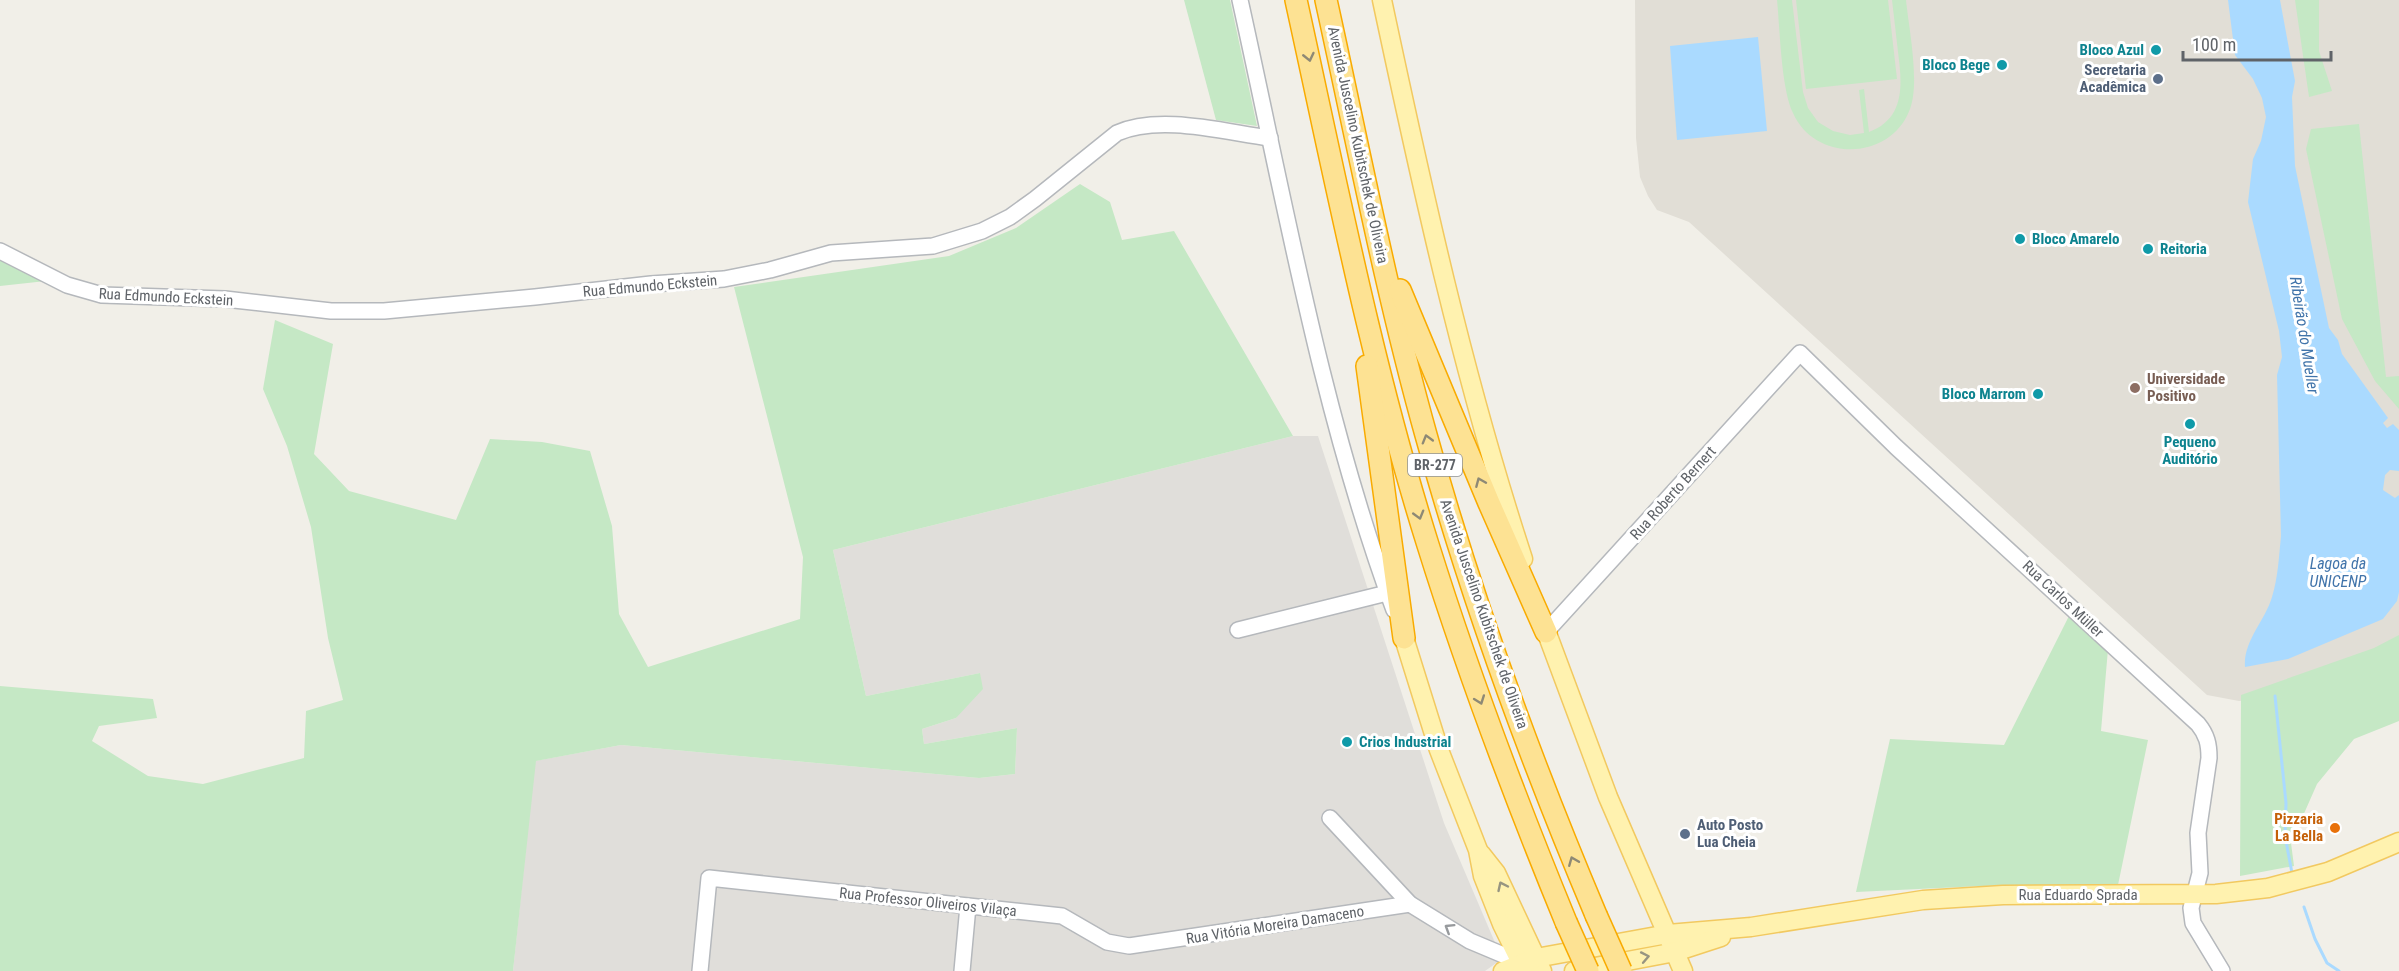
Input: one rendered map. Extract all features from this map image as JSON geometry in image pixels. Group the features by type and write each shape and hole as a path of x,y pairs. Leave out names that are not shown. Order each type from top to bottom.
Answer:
{"highway":[{"name":"Avenida Juscelino Kubitschek de Oliveira","path":"1296,0 1379,365 1427,544 1493,738 1566,922 1588,971"},
{"name":"Avenida Juscelino Kubitschek de Oliveira","path":"1326,0 1409,373 1447,504 1505,680 1557,819 1621,971"},
{"path":"1330,152 1367,367 1404,638"},
{"path":"1378,237 1489,503 1546,632"}],"main road":[{"path":"1382,0 1427,207 1471,385 1505,504 1546,632 1608,797 1683,971"},
{"path":"1404,638 1439,750 1478,850 1483,876 1502,924 1530,965"},
{"name":"Rua Eduardo Sprada","path":"1503,971 1668,934 1751,927 1953,898 2245,891 2289,884 2328,872 2399,842"},
{"path":"1478,850 1496,873 1530,965"},
{"name":"Rua Eduardo Sprada","path":"1574,971 1675,952 1751,927"},
{"path":"1692,971 1694,958 1709,941"}],"street":[{"path":"1240,0 1321,363 1354,487 1387,593 1404,638"},
{"name":"Rua Edmundo Eckstein","path":"0,251 67,285 102,295 225,299 331,311 360,311 504,300 651,284 724,279 831,253 911,248 955,240 982,231 1010,217 1117,133 1133,126 1170,124 1270,138"},
{"name":"Rua Roberto Bernert","path":"1546,632 1800,354"},
{"name":"Rua Carlos Müller","path":"1800,354 1896,447 2206,733 2209,758 2198,833 2200,873 2190,915 2222,971"},
{"path":"1238,630 1387,593"},
{"path":"1330,818 1410,904 1470,941 1530,965"},
{"name":"Rua Professor Oliveiros Vilaça","path":"700,971 709,878 1062,916 1107,942 1140,946"},
{"name":"Rua Vitória Moreira Damaceno","path":"1140,946 1410,904"},
{"path":"962,971 968,906"},
{"path":"1470,941 1486,942 1494,939 1502,924"}],"shaded area":[{"name":"Universidade Positivo","path":"1635,0 2399,0 2399,643 2263,699 2239,701 2207,695 1689,222 1657,210 1640,177 1636,138"},
{"path":"1293,436 1318,436 1444,823 1502,959 1485,971 513,971 535,761 621,745 979,778 1015,774 1017,728 924,744 922,729 956,718 980,673 866,696 833,550"}],"green space":[{"path":"1184,0 1230,0 1257,126 1216,120"},
{"path":"1777,0 1792,0 1803,92 1808,108 1818,122 1833,131 1850,135 1864,133 1859,90 1864,89 1869,132 1881,126 1890,118 1895,109 1899,98 1900,76 1892,0 1906,0 1913,55 1913,98 1910,109 1900,126 1887,139 1870,146 1853,149 1835,147 1818,141 1804,129 1793,113 1786,89"},
{"path":"1796,0 1888,0 1897,79 1806,89"},
{"path":"2295,0 2319,0 2319,51 2332,91 2309,97"},
{"path":"2359,124 2386,377 2399,376 2399,409 2375,381 2342,319 2306,149 2311,129"},
{"path":"1080,184 1110,202 1122,240 1174,231 1293,436 833,550 866,696 980,673 983,689 956,718 922,729 924,744 1017,728 1015,774 979,778 621,745 536,761 513,971 0,971 0,686 153,699 157,718 99,726 92,741 148,776 203,784 304,758 306,711 343,700 328,638 311,527 287,446 263,389 275,320 333,344 314,454 349,491 456,520 490,439 542,442 590,451 612,526 619,614 648,667 800,619 803,557 734,287 949,256 1016,228"},
{"path":"0,256 46,281 0,286"},
{"path":"2069,616 2108,649 2101,731 2148,740 2118,885 1981,886 1856,892 1890,739 2004,745"},
{"path":"2399,635 2399,721 2354,739 2317,784 2291,843 2294,866 2240,876 2241,695 2374,648"}],"water":[{"name":"Lagoa da UNICENP","path":"2228,0 2280,0 2295,81 2292,97 2295,166 2329,328 2338,340 2342,354 2388,418 2383,423 2387,428 2393,424 2399,430 2399,471 2390,470 2385,475 2383,490 2395,498 2399,495 2399,592 2397,601 2383,619 2288,659 2245,667 2247,648 2269,606 2278,567 2281,536 2277,375 2282,357 2279,331 2248,202 2253,159 2261,141 2266,117 2262,98 2253,79 2235,55"},
{"path":"1758,37 1767,131 1677,140 1670,46"}],"waterway":[{"name":"Ribeirão do Mueller","path":"2275,696 2286,803 2285,836 2292,873"},
{"name":"Ribeirão do Mueller","path":"2304,907 2315,939 2327,963 2339,971"}],"place":[{"name":"Bloco Azul","path":"2156,50"},
{"name":"Bloco Bege","path":"2002,65"},
{"name":"Secretaria Acadêmica","path":"2158,79"},
{"name":"Bloco Amarelo","path":"2020,239"},
{"name":"Reitoria","path":"2148,249"},
{"name":"Universidade Positivo","path":"2135,388"},
{"name":"Bloco Marrom","path":"2038,394"},
{"name":"Pequeno Auditório","path":"2190,424"},
{"name":"Crios Industrial","path":"1347,742"},
{"name":"Pizzaria La Bella","path":"2335,828"},
{"name":"Auto Posto Lua Cheia","path":"1685,834"}]}
